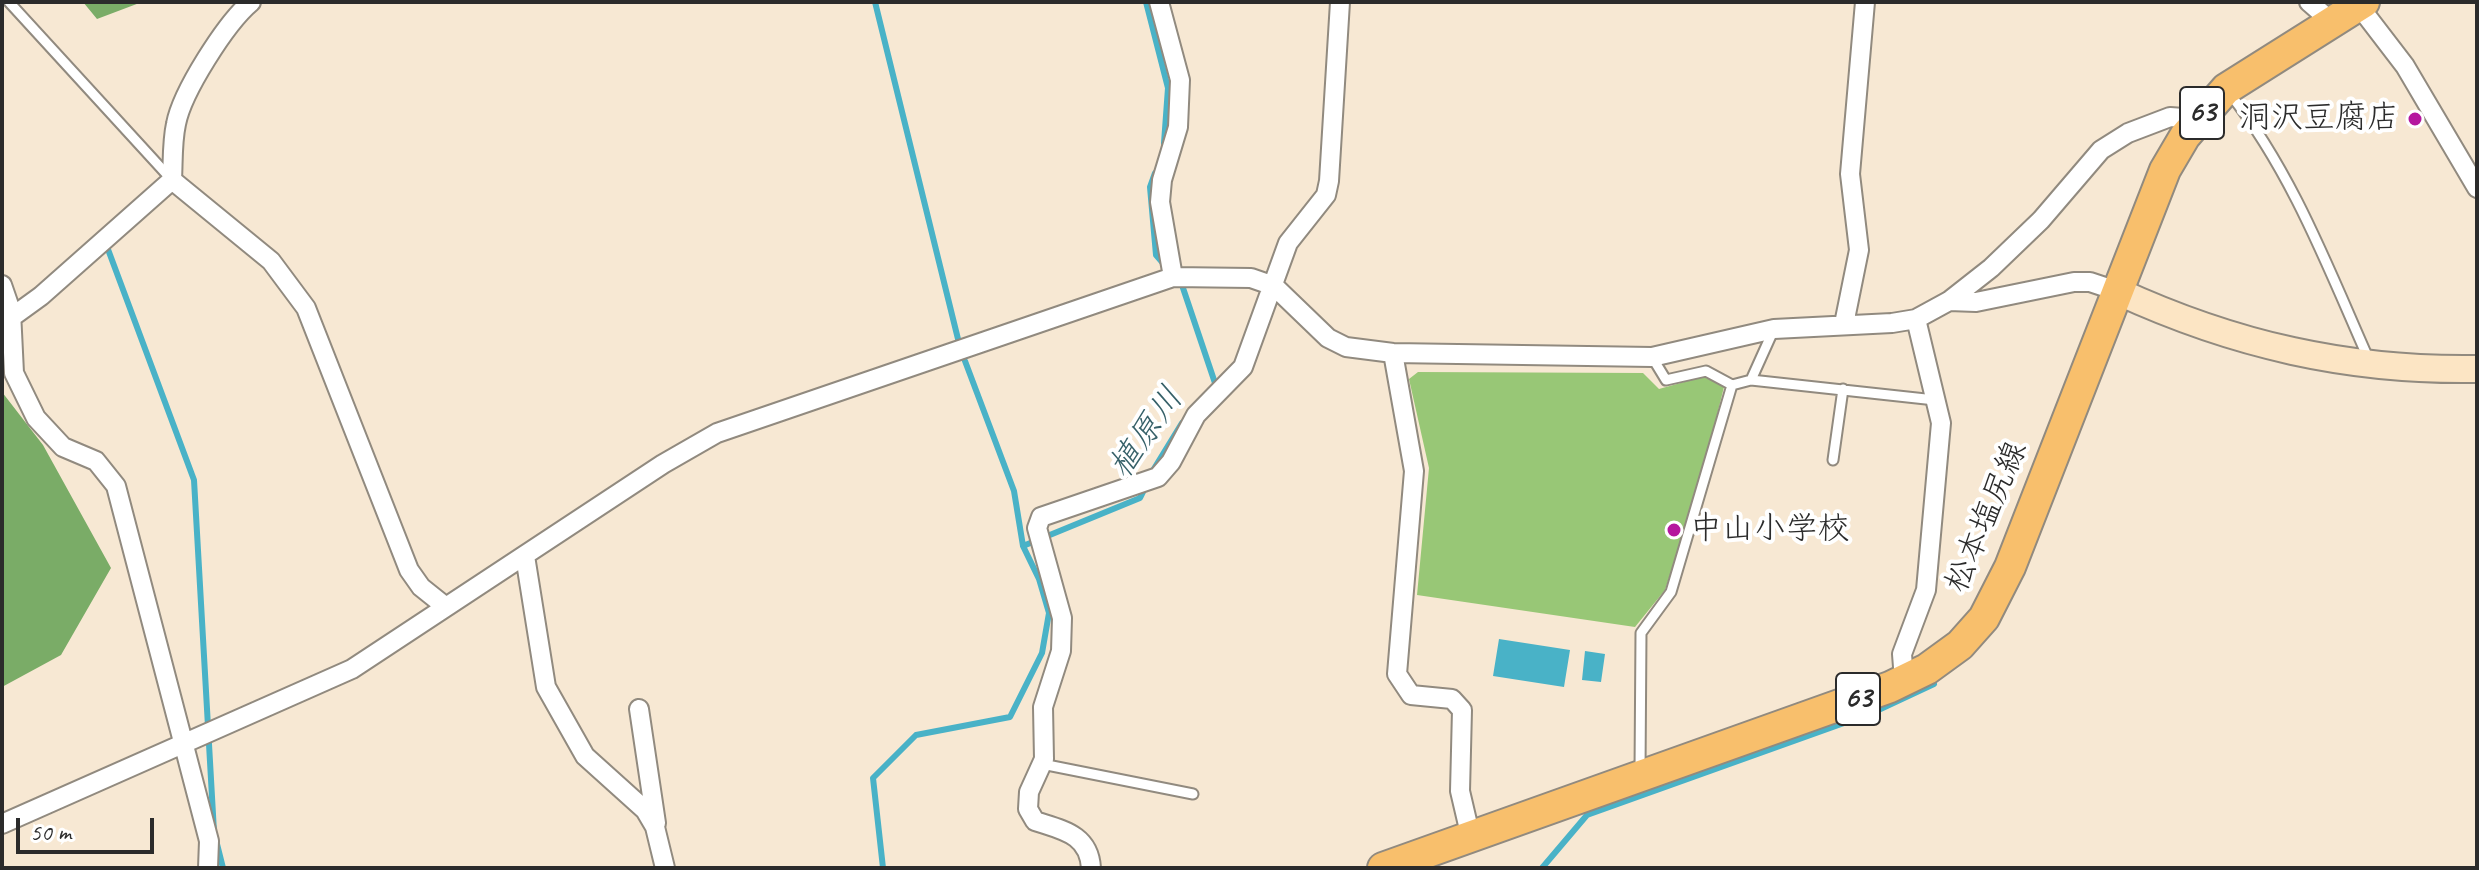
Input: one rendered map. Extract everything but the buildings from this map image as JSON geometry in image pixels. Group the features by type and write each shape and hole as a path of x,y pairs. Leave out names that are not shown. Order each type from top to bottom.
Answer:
{"main road":[{"name":"松本塩尻線","path":"1383,868 1641,778 1904,680 1927,669 1960,645 1984,618 2010,567 2165,170 2197,119 2226,89 2362,4"},
{"path":"2117,291 2268,348 2372,367 2477,369"}],"street":[{"path":"12,317 41,296 172,180 176,121 207,57 239,12 251,2"},
{"path":"1159,2 1180,80 1178,127 1162,180 1160,202 1173,277"},
{"path":"1091,868 1085,844 1075,835 1035,821 1028,809 1029,792 1042,764 1043,707 1061,651 1062,618 1037,528 1041,517 1158,477 1171,462 1196,415 1243,367 1288,243 1326,195 1340,2"},
{"path":"1844,324 1859,250 1850,174 1865,2"},
{"path":"2309,2 2333,23"},
{"path":"2362,4 2405,66 2477,188"},
{"path":"2,824 352,669 663,464 717,433 1173,277 1251,278 1274,286 1328,338 1346,347 1393,353 1652,357 1774,329 1916,319 1949,301 2041,220 2101,150 2128,133 2170,117 2197,119"},
{"path":"172,180 271,261 306,308 409,570 421,587 446,607"},
{"path":"1949,301 1976,302 2074,282 2090,282 2117,291"},
{"path":"2,285 12,317 14,373 36,418 63,447 96,461 116,486 209,841 208,868"},
{"path":"1904,680 1902,654 1926,590 1941,423 1916,319"},
{"path":"1393,353 1414,471 1397,674 1411,695 1452,699 1462,710 1460,791 1471,838"},
{"path":"525,556 546,687 585,756 645,810 656,830 665,868"},
{"path":"639,709 657,814 656,830"}],"lane":[{"path":"9,2 172,180"},
{"path":"2226,89 2251,120 2289,187 2372,367"},
{"path":"1751,380 1774,329"},
{"path":"1652,357 1666,380 1706,371 1732,385 1751,380 1935,400"},
{"path":"1641,778 1641,633 1671,592 1732,385"},
{"path":"1833,460 1843,389"},
{"path":"1042,764 1193,794"}],"green space":[{"path":"83,2 142,2 97,19"},
{"path":"1418,372 1643,373 1659,389 1702,377 1725,383 1699,487 1665,590 1635,627 1417,595 1429,468 1409,379"},
{"path":"2,392 43,445 111,568 61,655 2,687"}],"water":[{"path":"1499,639 1570,650 1564,687 1493,676"},
{"path":"1585,651 1605,654 1601,682 1582,680"}],"waterway":[{"path":"875,2 958,339"},
{"name":"植原川","path":"1146,2 1168,88 1164,143"},
{"name":"植原川","path":"1155,173 1150,187 1156,255 1162,262"},
{"path":"106,244 194,480 214,832 223,868"},
{"name":"植原川","path":"1183,288 1216,386 1213,389"},
{"path":"883,868 873,778 916,735 1010,717 1042,653 1049,613 1039,579 1023,546 1014,491 965,361"},
{"name":"植原川","path":"1152,472 1182,423"},
{"name":"植原川","path":"1023,546 1140,498 1146,486"},
{"path":"1542,868 1587,815 1872,713 1934,684"}],"place":[{"name":"洞沢豆腐店","path":"2415,119"},
{"name":"中山小学校","path":"1674,530"}]}
